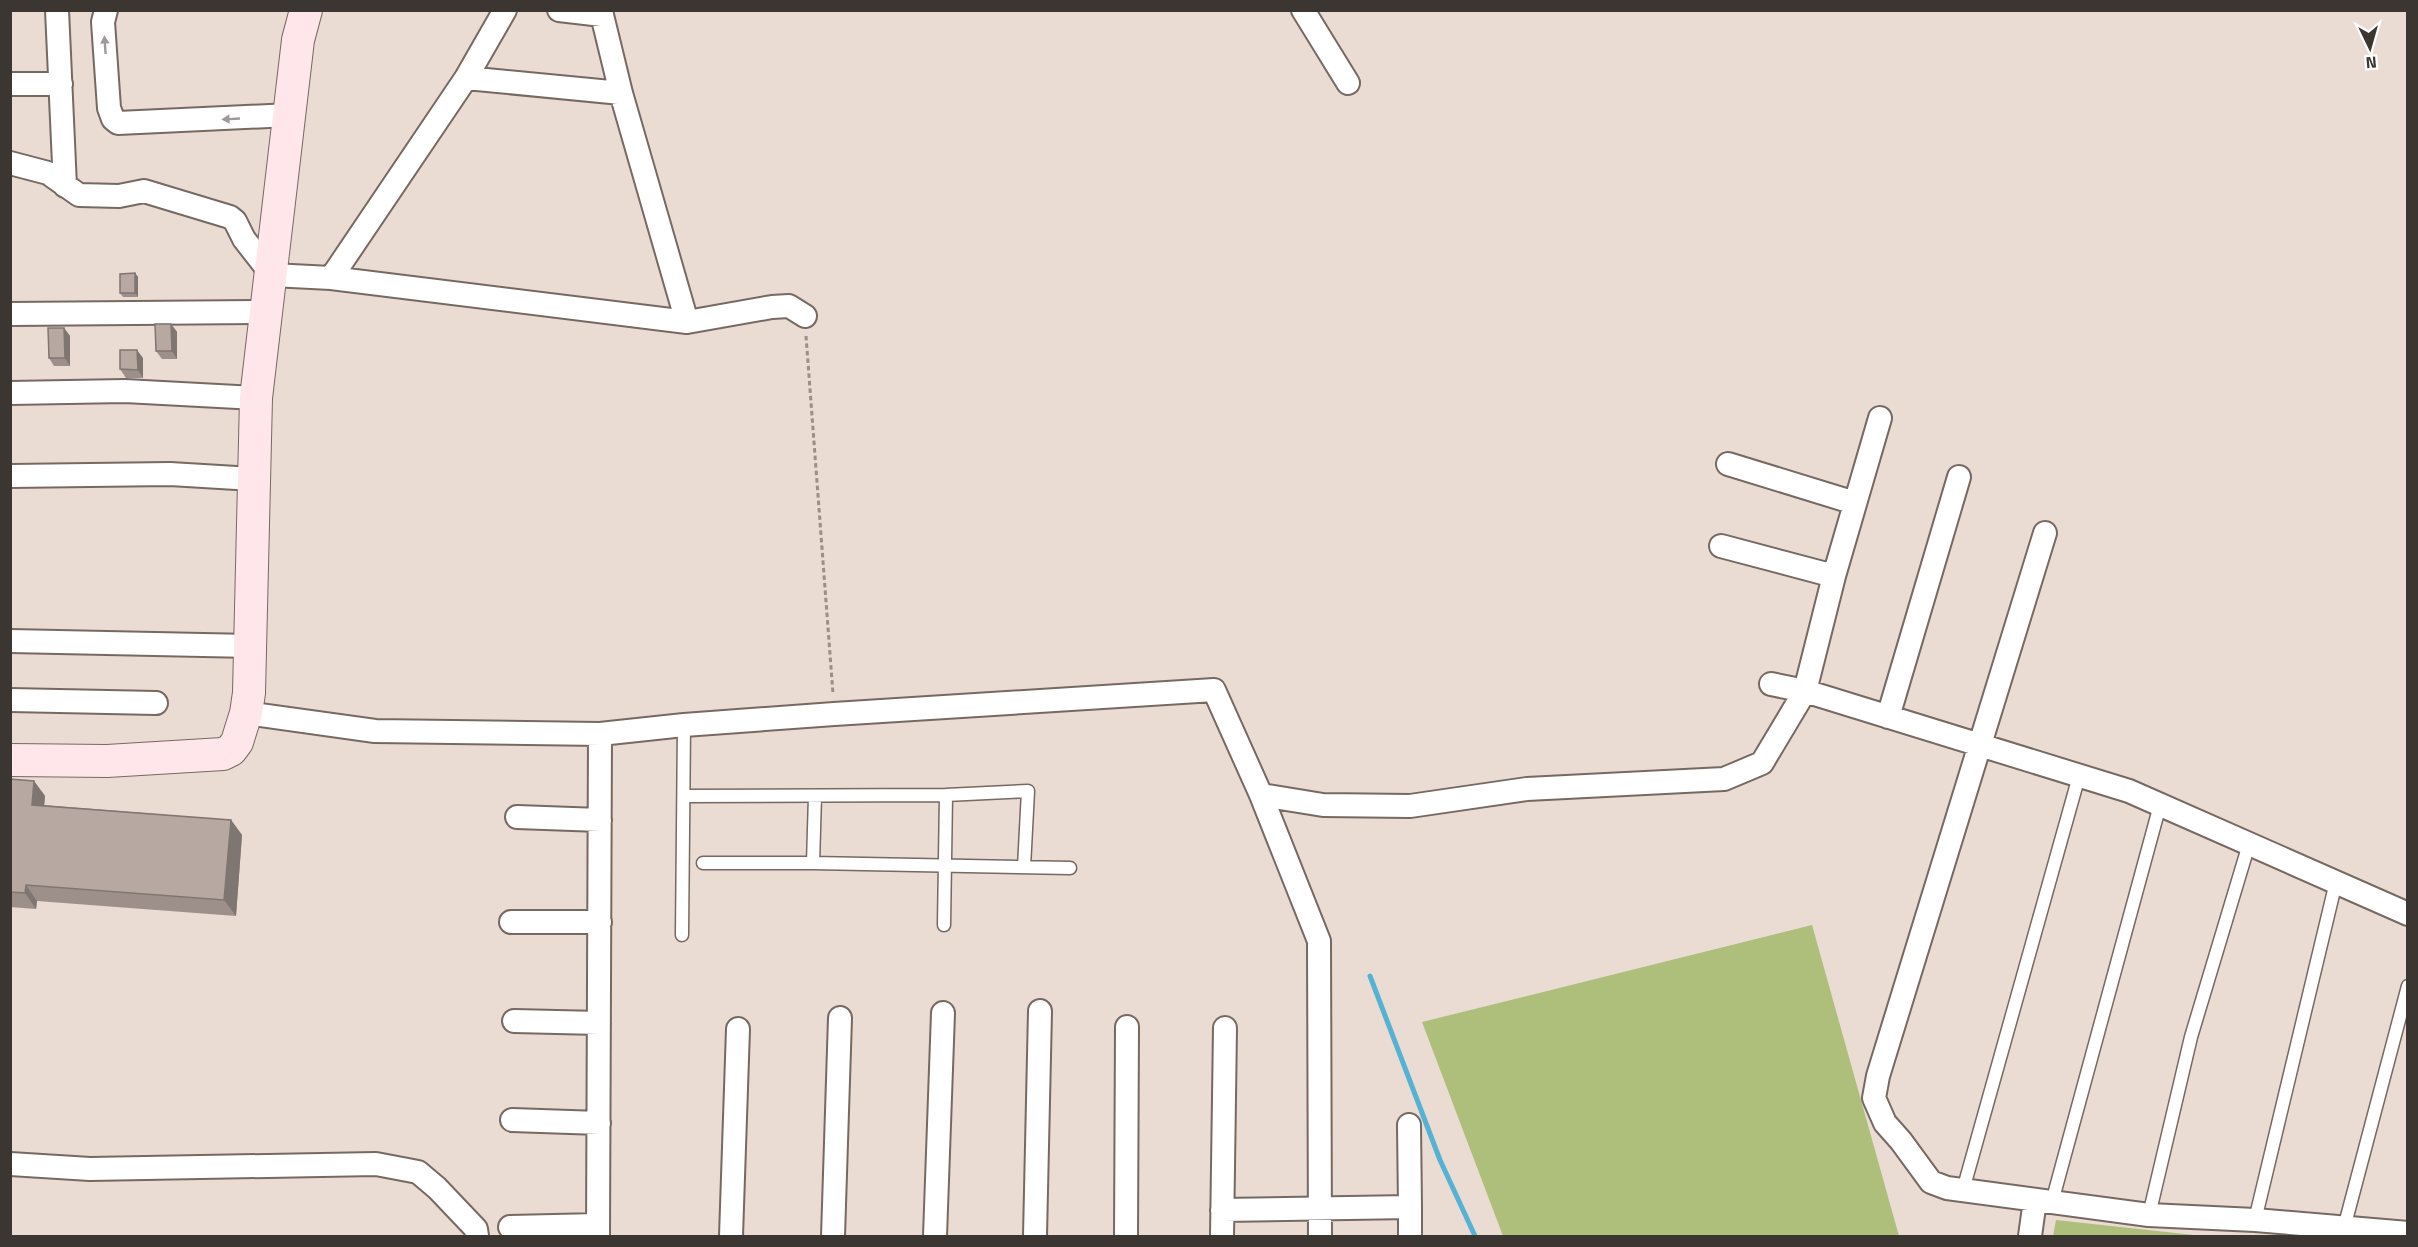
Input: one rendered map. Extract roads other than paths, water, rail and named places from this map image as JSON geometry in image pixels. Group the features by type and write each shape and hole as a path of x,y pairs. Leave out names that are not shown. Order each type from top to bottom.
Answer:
{"street":[{"path":"57,10 65,186"},
{"path":"106,10 103,22 109,108 113,119 118,123 290,115"},
{"path":"10,760 107,761 223,754 231,750 237,742 246,713 251,646 256,398 299,31 306,10"},
{"path":"331,278 466,78 505,10"},
{"path":"559,10 602,15 621,93 687,322"},
{"path":"1303,10 1348,84"},
{"path":"466,78 621,93"},
{"path":"10,84 61,84"},
{"path":"10,163 48,173 79,195 119,196 144,191 230,217 272,275 331,278 687,322 789,306 805,316"},
{"path":"10,314 267,312"},
{"path":"10,393 125,391 256,398"},
{"path":"1260,795 1323,805 1410,806 1527,789 1724,779 1762,763 1805,692 1834,576 1880,418"},
{"path":"1728,464 1855,503"},
{"path":"10,476 170,474 253,479"},
{"path":"1888,717 1959,477"},
{"path":"2045,533 1878,1076 1874,1098 1885,1123 1931,1182 1947,1188 2149,1215 2255,1220 2408,1233"},
{"path":"1721,546 1834,576"},
{"path":"10,641 251,646"},
{"path":"1771,684 1805,692 2129,791 2408,914"},
{"path":"246,713 375,731 600,734 684,725 834,714 1214,690 1260,795 1319,941 1320,1236"},
{"path":"10,700 156,703"},
{"path":"510,1227 598,1231 600,734"},
{"path":"517,817 600,820"},
{"path":"511,922 600,922"},
{"path":"1035,1236 1040,1011"},
{"path":"934,1236 943,1013"},
{"path":"833,1236 840,1018"},
{"path":"514,1021 599,1023"},
{"path":"1126,1236 1127,1027"},
{"path":"1222,1236 1225,1028"},
{"path":"731,1236 738,1029"},
{"path":"512,1120 599,1123"},
{"path":"1409,1125 1410,1236"},
{"path":"10,1164 90,1169 376,1164 418,1172 437,1188 476,1229 477,1236"},
{"path":"2030,1236 2044,1201"},
{"path":"1222,1210 1410,1207"}],"lane":[{"path":"682,935 684,725"},
{"path":"1963,1190 2079,776"},
{"path":"684,796 946,795 1028,791 1024,867"},
{"path":"813,863 815,795"},
{"path":"944,925 946,795"},
{"path":"2044,1201 2160,805"},
{"path":"2149,1215 2190,1037 2249,844"},
{"path":"703,863 1070,868"},
{"path":"2255,1220 2336,882"},
{"path":"2344,1228 2408,986"}],"waterway":[{"path":"1370,976 1440,1160 1475,1236"}]}
